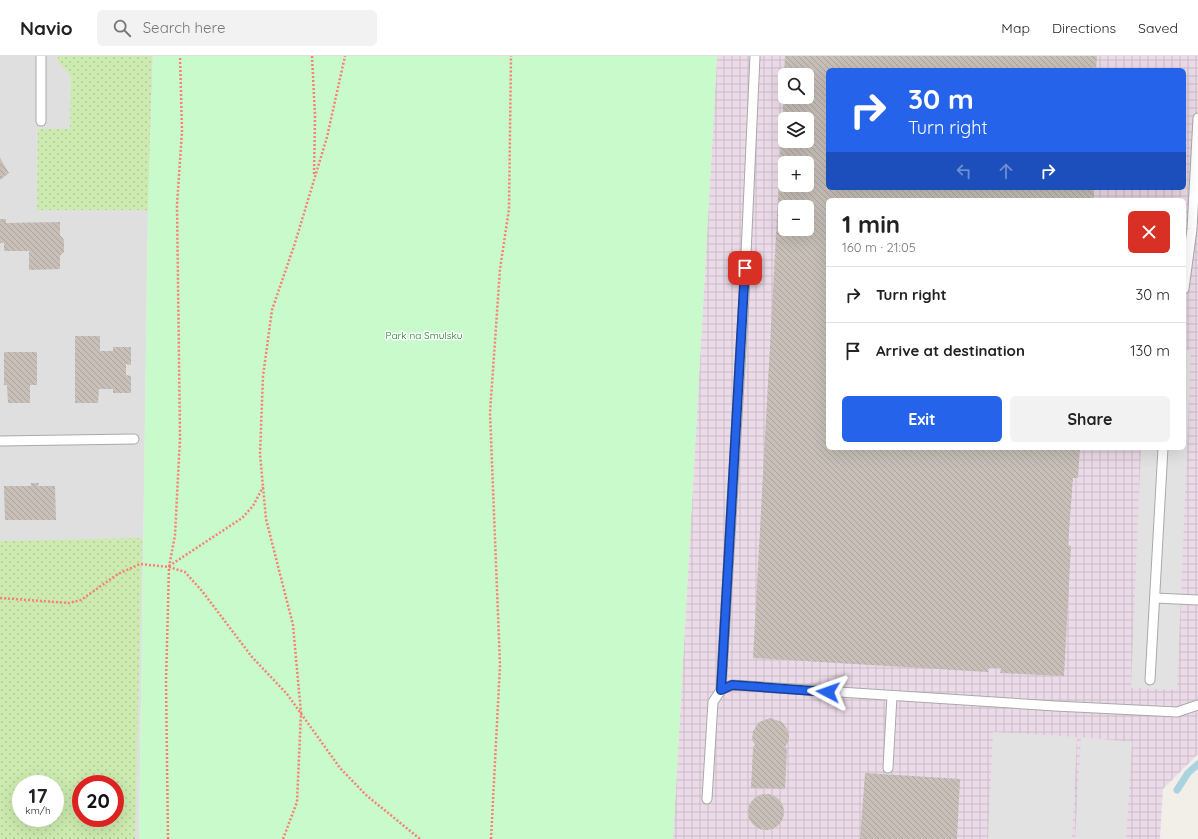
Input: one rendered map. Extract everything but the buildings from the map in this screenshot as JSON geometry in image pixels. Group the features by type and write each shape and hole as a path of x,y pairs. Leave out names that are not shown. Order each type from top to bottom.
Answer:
{"lane":[{"path":"41,56 41,121"},
{"path":"707,799 713,702 721,690 744,298 755,56"},
{"path":"1186,278 1195,229 1198,118"},
{"path":"0,441 134,439"},
{"path":"1150,680 1164,450"},
{"path":"1155,598 1198,600"},
{"path":"721,690 732,685 892,696 1177,712 1198,705"},
{"path":"888,768 892,696"}],"path":[{"path":"168,839 166,682 168,567 175,535 180,438 177,205 182,131 180,56"},
{"path":"312,56 315,116 314,180"},
{"path":"284,839 297,802 301,712 293,625 266,519 260,454 263,376 272,310 327,136 345,56"},
{"path":"491,839 500,665 490,413 500,269 509,209 511,56"},
{"path":"168,567 242,518 253,506 263,487"},
{"path":"0,598 69,603 81,600 118,574 140,564 168,567 184,572 202,591 252,657 287,694 340,768 366,795 420,839"}],"shaded area":[{"path":"0,56 153,56 148,210 139,839 0,839"},
{"path":"717,56 1198,56 1198,754 1163,789 1160,839 673,839"},
{"path":"1186,350 1191,350 1177,690 1131,688 1141,450 1186,450"},
{"path":"993,732 1077,737 1072,839 988,839"},
{"path":"1081,737 1132,742 1126,839 1075,839"}],"green space":[{"path":"58,56 152,56 148,210 37,210 38,129 70,129 71,76 58,61"},
{"name":"Park na Smulsku","path":"153,56 717,56 673,839 139,839 148,210"},
{"path":"142,538 135,839 0,839 0,541"}],"waterway":[{"path":"1177,790 1188,773 1198,764"}],"route":[{"path":"745,268 721,690 732,685 828,692"}]}
